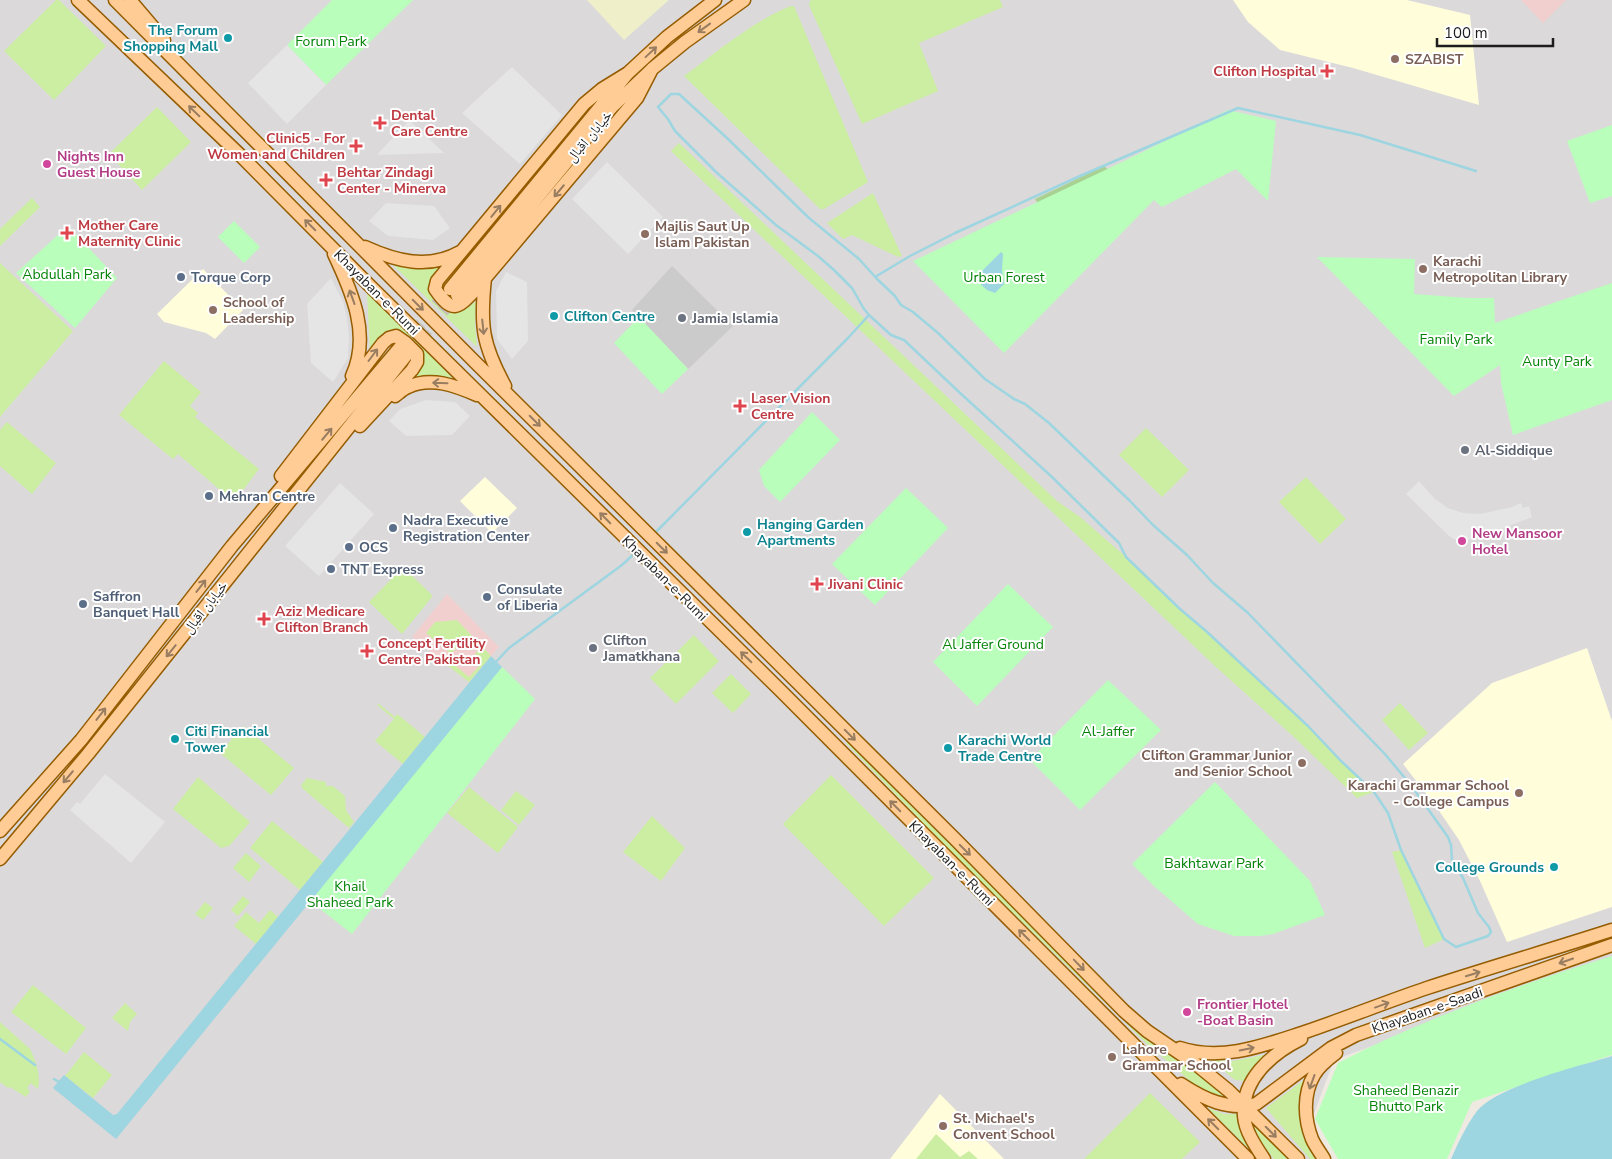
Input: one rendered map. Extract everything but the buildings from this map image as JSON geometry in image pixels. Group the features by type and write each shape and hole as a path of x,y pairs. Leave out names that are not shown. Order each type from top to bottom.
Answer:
{"main road":[{"name":"Khayaban-e-Rumi","path":"115,0 1124,1011 1147,1031 1197,1065 1250,1105 1298,1159"},
{"path":"130,0 162,37 180,65"},
{"name":"خیابان اقبال","path":"715,0 667,37 628,73 453,292 612,107 652,69 685,42 744,0"},
{"name":"Khayaban-e-Rumi","path":"83,3 240,155 368,285 781,691 1248,1159"},
{"path":"628,73 602,88 584,104 437,281 435,289 442,298 455,306 463,304 637,98 652,69"},
{"path":"356,243 384,256 405,261 448,259 465,249"},
{"path":"330,245 355,302 360,328 357,364 344,394"},
{"path":"485,278 482,310 484,337 495,368 511,398"},
{"path":"222,584 235,575 372,412 412,370 417,362 417,354 406,343 396,336 389,338 383,343 248,520 232,546"},
{"name":"خیابان اقبال","path":"0,831 81,740 232,546 405,350 201,613 88,754 0,859"},
{"path":"372,412 408,387 420,383 450,384 486,399"},
{"path":"781,691 792,678"},
{"path":"803,713 816,701"},
{"name":"Khayaban-e-Saadi","path":"1336,1022 1427,988 1612,930"},
{"name":"Khayaban-e-Saadi","path":"1250,1105 1331,1048 1356,1035 1612,945"},
{"path":"1166,1044 1189,1052 1229,1053 1252,1049 1336,1022"},
{"path":"1264,1159 1253,1141 1244,1116 1250,1105 1246,1092 1251,1082 1266,1062 1294,1042 1336,1022"},
{"path":"1324,1159 1312,1140 1306,1122 1306,1104 1314,1075 1326,1061 1374,1028"},
{"path":"1158,1069 1200,1096 1230,1106 1250,1105"}],"shaded area":[{"path":"0,0 1612,0 1612,958 1334,1060 1310,1124 1330,1159 0,1159"},
{"name":"SZABIST","path":"1233,0 1407,0 1470,15 1479,105 1353,68 1280,50 1248,22"},
{"path":"1521,0 1566,0 1543,23"},
{"path":"287,45 326,85 287,124 248,83"},
{"path":"512,67 562,115 520,164 462,113"},
{"path":"409,120 444,153 377,155"},
{"path":"607,162 663,217 628,254 572,199"},
{"path":"386,203 434,206 450,228 433,240 388,236 369,221"},
{"name":"Jamia Islamia","path":"672,266 733,326 688,369 632,310"},
{"name":"School of Leadership","path":"203,269 243,310 215,339 206,333 164,322 157,314"},
{"path":"506,272 527,282 528,341 512,359 497,339 496,291"},
{"path":"331,278 343,302 349,336 348,358 333,382 311,363 307,304"},
{"path":"426,400 455,402 470,416 452,435 406,436 389,421 400,409"},
{"path":"485,477 517,508 492,533 460,501"},
{"path":"1419,481 1435,499 1448,508 1463,513 1480,514 1512,507 1521,503 1523,508 1529,506 1532,517 1489,534 1459,542 1449,536 1406,494"},
{"path":"340,483 374,514 319,576 285,546"},
{"path":"447,594 499,647 469,682 412,637"},
{"name":"Karachi Grammar School - College Campus","path":"1587,648 1612,721 1612,907 1507,942 1480,881 1459,840 1403,764 1492,683"},
{"path":"105,774 165,822 131,863 70,810 77,802 80,804"},
{"name":"St. Michael's Convent School","path":"940,1094 1004,1159 890,1159"}],"green space":[{"path":"56,0 59,0 106,46 54,100 4,51"},
{"name":"Forum Park","path":"332,0 413,0 326,85 287,45"},
{"path":"587,0 669,0 624,40"},
{"path":"811,0 1000,0 1003,7 919,43 938,91 862,124 809,5"},
{"path":"794,6 868,182 824,209 820,209 684,76 749,28"},
{"path":"157,107 191,142 142,190 109,154"},
{"name":"Urban Forest","path":"1228,110 1276,121 1268,201 1236,169 1162,207 1154,200 1004,353 913,261 1118,164"},
{"path":"1612,125 1612,196 1590,203 1567,141"},
{"path":"679,143 1057,501 1080,517 1126,557 1308,726 1374,792 1357,798 1294,737 1216,667 671,151"},
{"path":"1104,166 1115,176 1042,205 1035,199"},
{"path":"873,193 902,256 898,257 852,235 843,239 827,223"},
{"path":"32,198 40,207 0,246 0,229"},
{"path":"234,221 260,247 244,263 218,237"},
{"name":"Abdullah Park","path":"68,226 117,278 75,328 16,273"},
{"path":"1317,257 1415,259 1414,294 1494,298 1495,323 1612,283 1612,400 1513,435 1501,383 1500,365 1454,396"},
{"path":"0,263 73,331 0,417"},
{"path":"444,264 432,279 428,289 432,296 448,311 463,309 476,301 475,325 477,347 393,265"},
{"path":"367,293 453,378 431,375 415,377 420,364 395,330 388,332 370,352"},
{"path":"639,317 688,369 662,394 614,343"},
{"path":"164,361 201,392 190,406 198,413 195,417 259,469 234,502 178,454 173,459 119,415"},
{"path":"812,412 840,440 780,502 764,486 759,470"},
{"path":"7,422 56,463 32,494 0,466 0,430"},
{"path":"1146,428 1189,470 1162,497 1119,455"},
{"path":"1306,477 1346,519 1320,544 1279,502"},
{"path":"906,488 948,528 875,605 832,564"},
{"path":"403,567 432,597 402,634 369,602"},
{"name":"Al Jaffer Ground","path":"1008,584 1053,627 977,706 933,662"},
{"path":"457,620 491,656 469,682 447,665 450,661 469,677 481,664 473,657 478,651 473,646 474,644 464,636 460,641 461,643 451,654 426,633 435,622"},
{"path":"694,635 719,661 676,704 650,678"},
{"name":"Khail Shaheed Park","path":"502,667 535,699 352,934 310,901"},
{"path":"731,674 751,694 733,713 712,693"},
{"name":"Al-Jaffer","path":"1108,680 1161,730 1080,810 1030,760"},
{"path":"1400,703 1428,733 1409,750 1382,720"},
{"path":"379,704 395,717 397,714 425,737 403,764 375,741 394,719 377,705"},
{"path":"243,726 294,768 271,795 220,753"},
{"path":"850,739 1180,1060 1215,1086 1225,1096 1212,1095 1196,1086 1147,1044 958,859 846,743"},
{"path":"831,775 934,878 884,926 783,824"},
{"path":"198,777 250,822 229,846 221,848 173,809"},
{"path":"307,778 326,782 326,786 333,786 345,796 346,810 354,822 349,828 302,788 301,785"},
{"name":"Bakhtawar Park","path":"1215,782 1310,881 1325,915 1273,934 1234,936 1198,924 1132,864"},
{"path":"469,787 518,827 498,853 447,813"},
{"path":"516,791 535,805 519,825 501,810"},
{"path":"652,816 685,848 661,881 623,852"},
{"path":"272,821 323,862 300,890 250,848"},
{"path":"1401,850 1444,939 1425,948 1392,852"},
{"path":"246,853 261,866 249,882 233,868"},
{"path":"243,896 250,902 238,916 231,910"},
{"path":"205,902 213,908 203,920 195,914"},
{"path":"270,910 278,917 256,944 234,926 246,912 259,923"},
{"name":"Shaheed Benazir Bhutto Park","path":"1612,956 1612,1055 1472,1102 1447,1159 1338,1159 1315,1119 1338,1063 1438,1017"},
{"path":"33,985 86,1028 66,1054 11,1012"},
{"path":"125,1003 137,1014 130,1022 128,1031 112,1018"},
{"path":"0,1022 30,1049 36,1064 39,1079 38,1089 31,1083 27,1088 30,1091 26,1097 0,1082"},
{"path":"84,1052 112,1075 93,1098 65,1076"},
{"path":"1264,1055 1245,1081 1235,1080 1211,1060 1233,1061"},
{"path":"1308,1077 1318,1159 1310,1159 1266,1108"},
{"path":"1150,1093 1200,1142 1182,1159 1084,1159"},
{"path":"1208,1108 1224,1114 1238,1114 1242,1134 1252,1152"},
{"path":"1252,1123 1289,1159 1274,1159 1261,1142"},
{"path":"936,1134 960,1157 969,1151 978,1159 916,1159"}],"water":[{"path":"1001,252 1003,254 1002,271 1004,284 995,293 987,290 977,281 977,276"},
{"path":"491,656 502,667 116,1139 53,1088 64,1075 113,1115 117,1114"},
{"path":"1612,1056 1612,1159 1451,1159 1470,1122 1477,1111 1487,1102 1520,1085"}],"waterway":[{"path":"671,94 679,94 809,218 859,259 895,296 901,305 913,312 938,333 985,379 1014,399 1025,404 1049,423 1153,525 1187,555 1213,583 1248,613 1384,753 1410,784 1448,837 1451,845 1452,860 1463,878 1478,913 1489,927 1491,932 1488,936 1456,947 1444,939 1401,850 1388,813 1374,792 1308,726 1126,557 1119,543 1052,477 904,340 891,335 869,315 852,288 834,270 776,225 716,172 675,131 658,107 671,94"},
{"path":"875,277 910,256 955,233 1080,176 1238,108 1360,135 1476,171"},
{"path":"653,535 869,315"},
{"path":"494,664 509,648 622,565 635,553"},
{"path":"0,1039 35,1065"},
{"path":"54,1079 59,1082"}],"tunnel":[{"path":"401,346 448,291"},
{"path":"408,353 455,297"}],"place":[{"name":"The Forum Shopping Mall","path":"228,38"},
{"name":"SZABIST","path":"1395,59"},
{"name":"Clifton Hospital","path":"1327,71"},
{"name":"Dental Care Centre","path":"380,123"},
{"name":"Clinic5 - For Women and Children","path":"356,146"},
{"name":"Nights Inn Guest House","path":"47,164"},
{"name":"Behtar Zindagi Center - Minerva","path":"326,180"},
{"name":"Mother Care Maternity Clinic","path":"67,233"},
{"name":"Majlis Saut Up Islam Pakistan","path":"645,234"},
{"name":"Karachi Metropolitan Library","path":"1423,269"},
{"name":"Torque Corp","path":"181,277"},
{"name":"School of Leadership","path":"213,310"},
{"name":"Clifton Centre","path":"554,316"},
{"name":"Jamia Islamia","path":"682,318"},
{"name":"Laser Vision Centre","path":"740,406"},
{"name":"Al-Siddique","path":"1465,450"},
{"name":"Mehran Centre","path":"209,496"},
{"name":"Nadra Executive Registration Center","path":"393,528"},
{"name":"Hanging Garden Apartments","path":"747,532"},
{"name":"New Mansoor Hotel","path":"1462,541"},
{"name":"OCS","path":"349,547"},
{"name":"TNT Express","path":"331,569"},
{"name":"Jivani Clinic","path":"817,584"},
{"name":"Consulate of Liberia","path":"487,597"},
{"name":"Saffron Banquet Hall","path":"83,604"},
{"name":"Aziz Medicare Clifton Branch","path":"264,619"},
{"name":"Clifton Jamatkhana","path":"593,648"},
{"name":"Concept Fertility Centre Pakistan","path":"367,651"},
{"name":"Citi Financial Tower","path":"175,739"},
{"name":"Karachi World Trade Centre","path":"948,748"},
{"name":"Clifton Grammar Junior and Senior School","path":"1302,763"},
{"name":"Karachi Grammar School - College Campus","path":"1519,793"},
{"name":"College Grounds","path":"1554,867"},
{"name":"Frontier Hotel -Boat Basin","path":"1187,1012"},
{"name":"Lahore Grammar School","path":"1112,1057"},
{"name":"St. Michael's Convent School","path":"943,1126"}],"park label":[{"name":"Family Park","path":"1456,339"},
{"name":"Aunty Park","path":"1557,361"}]}
